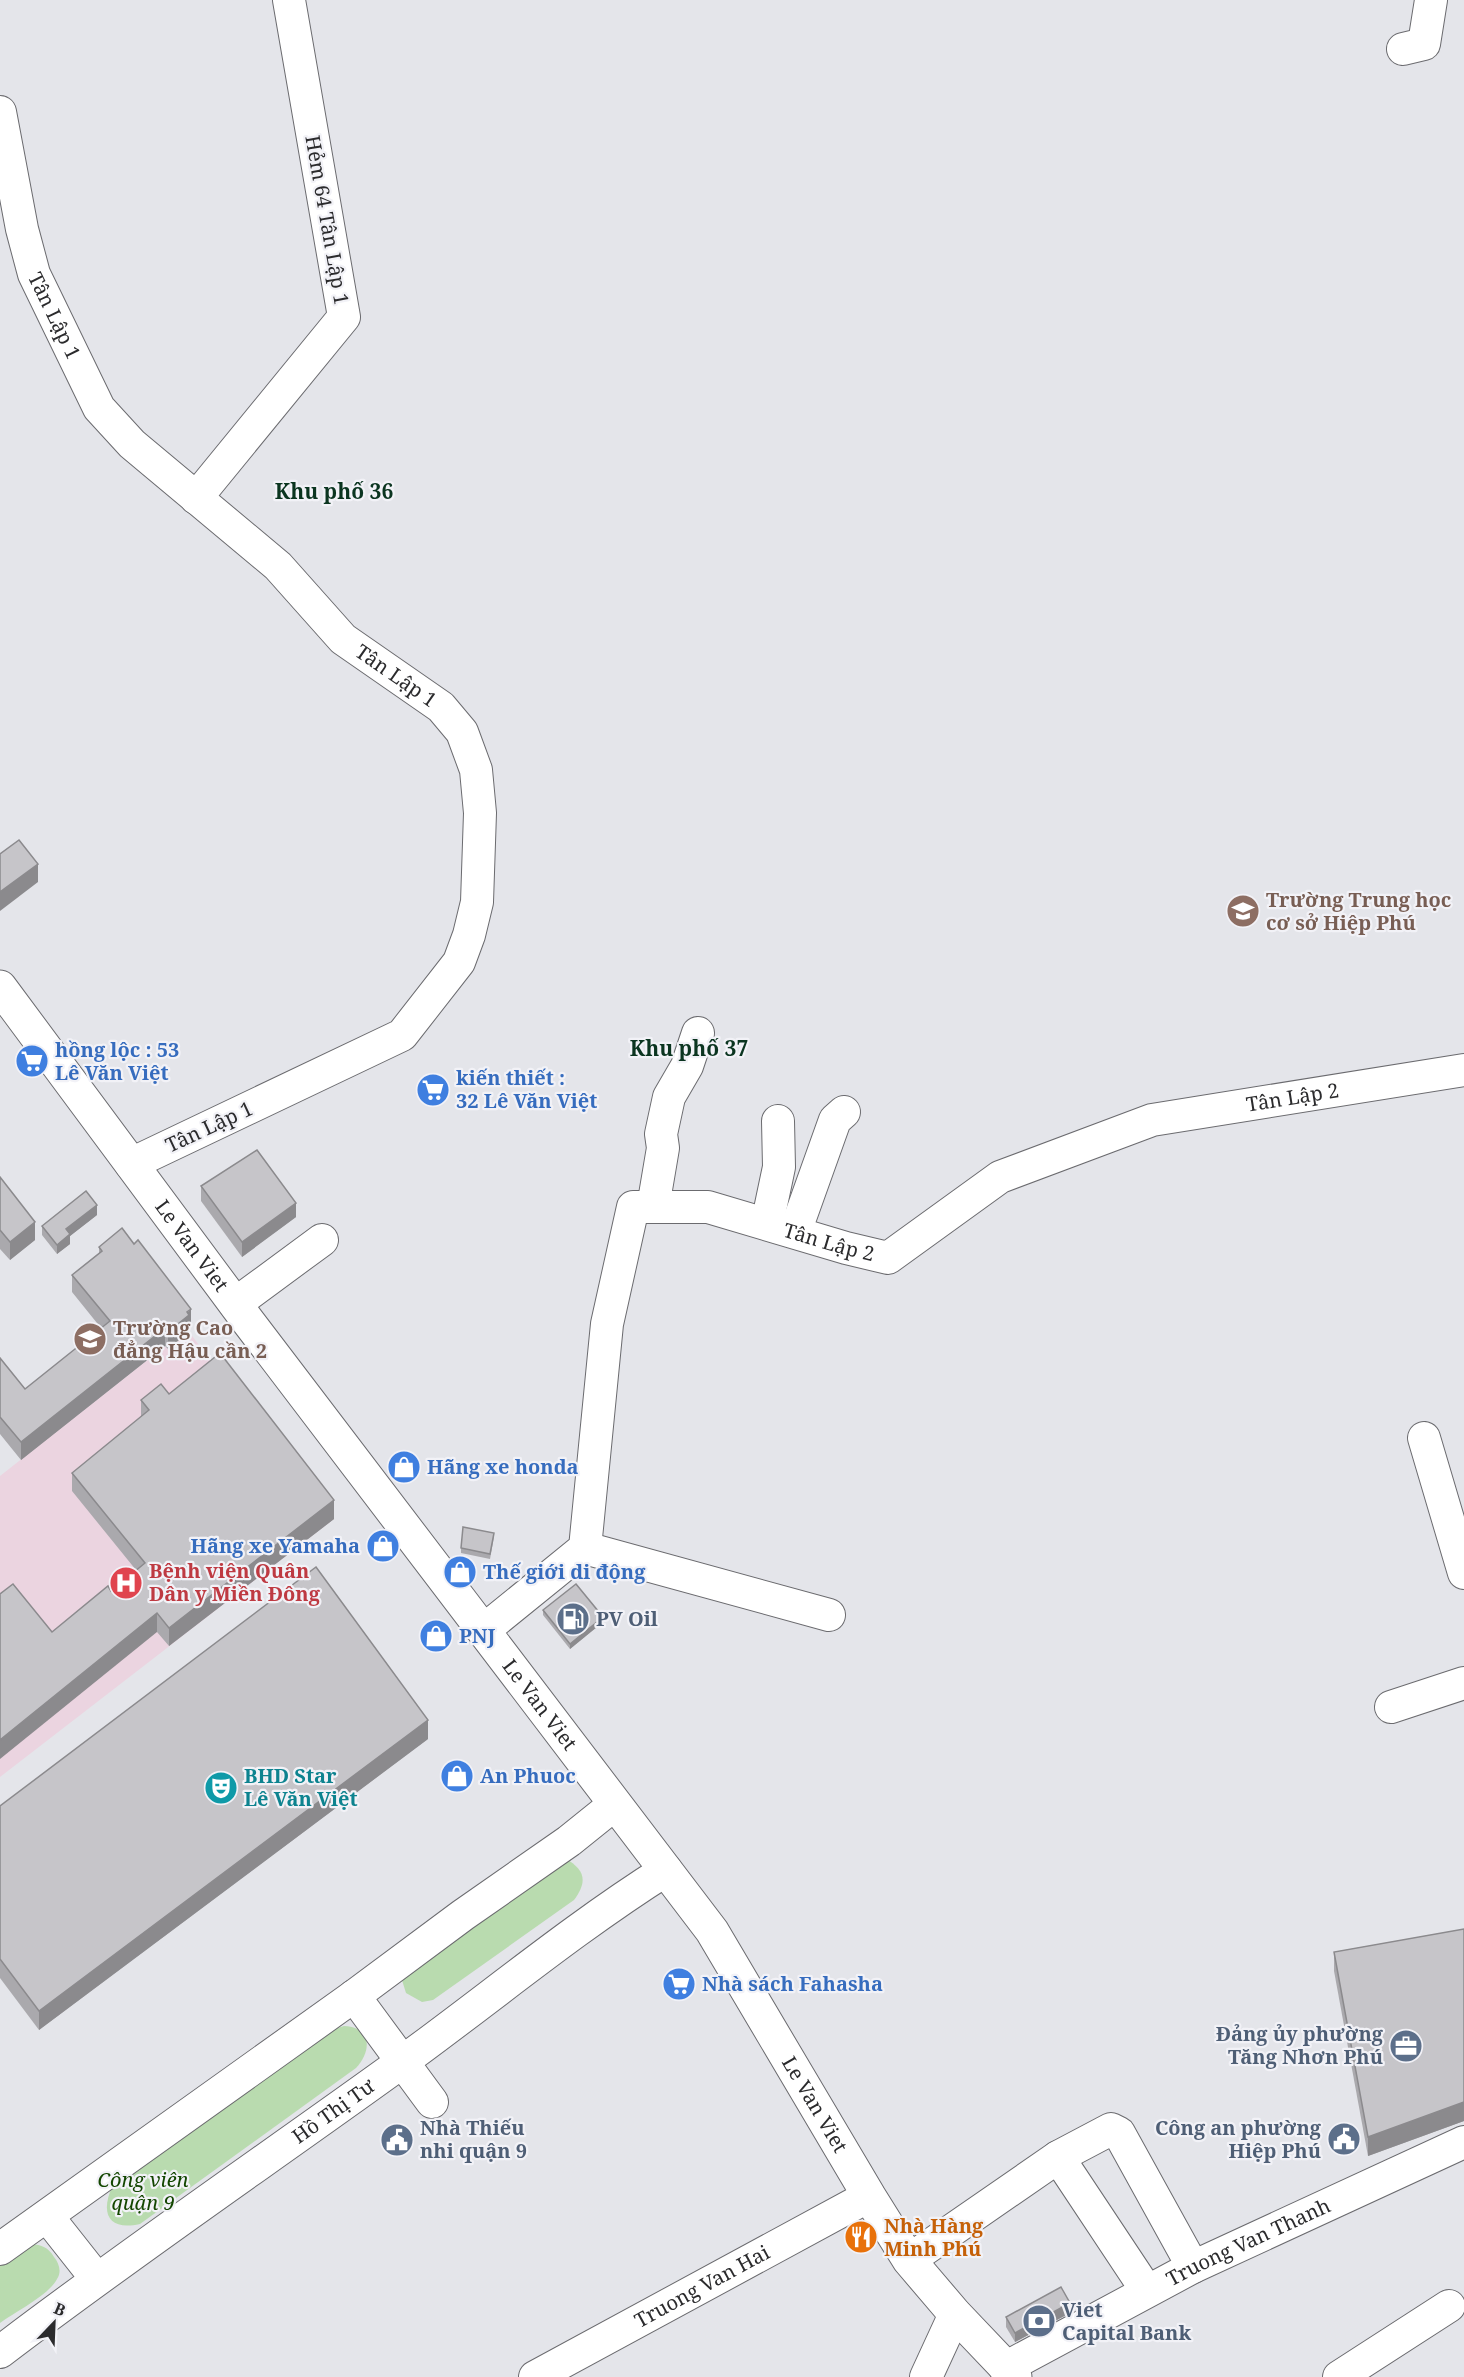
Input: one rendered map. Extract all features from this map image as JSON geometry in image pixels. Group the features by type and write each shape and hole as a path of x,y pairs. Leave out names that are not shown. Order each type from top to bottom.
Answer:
{"main road":[{"name":"Le Van Viet","path":"0,987 235,1304 712,1931 909,2260 955,2314 1010,2372"}],"street":[{"name":"Hẻm 64 Tân Lập 1","path":"196,498 344,317 289,0"},
{"path":"1403,49 1424,44 1431,0"},
{"name":"Tân Lập 1","path":"0,112 22,229 34,274 99,408 132,444 278,566 343,639 441,707 462,732 476,770 480,813 477,902 459,962 402,1035 131,1164"},
{"path":"653,1207 663,1148 661,1134 669,1097 687,1066 698,1033"},
{"name":"Tân Lập 2","path":"585,1548 607,1324 633,1207 708,1207 846,1248 888,1258 1000,1177 1152,1120 1464,1070"},
{"path":"781,1228 835,1120 844,1112"},
{"path":"778,1121 781,1228"},
{"path":"235,1304 322,1240"},
{"path":"1424,1437 1455,1508 1464,1573"},
{"path":"484,1630 585,1548 830,1616"},
{"path":"1391,1707 1464,1683"},
{"path":"0,2249 354,1996 463,1915 569,1842 615,1804"},
{"name":"Hồ Thị Tư","path":"0,2352 96,2278 402,2062 615,1902 666,1870"},
{"path":"354,1996 432,2102"},
{"path":"909,2260 1058,2157 1111,2129 1116,2129 1193,2267"},
{"name":"Truong Van Thanh","path":"1010,2372 1147,2291 1193,2267 1464,2142"},
{"path":"1058,2157 1147,2291"},
{"name":"Truong Van Hai","path":"535,2377 869,2196"},
{"path":"47,2216 96,2278"},
{"path":"1340,2377 1449,2306"},
{"path":"926,2377 955,2314"}],"shaded area":[{"name":"Bệnh viện Quân Dân y Miền Đông","path":"189,1332 334,1519 0,1777 0,1476 165,1346 168,1349"}],"green space":[{"path":"565,1858 577,1867 582,1876 583,1882 574,1900 433,2000 422,2002 406,1993 401,1977"},
{"name":"Công viên quận 9","path":"344,2026 360,2031 366,2041 365,2054 356,2068 140,2224 121,2225 110,2218 107,2205 112,2187 328,2031"},
{"path":"31,2244 44,2247 52,2254 60,2271 59,2276 47,2291 0,2323 0,2265"}],"building":[{"path":"19,840 38,864 0,892 0,854"},
{"path":"257,1150 296,1203 242,1242 201,1186"},
{"path":"0,1177 35,1222 10,1242 0,1230"},
{"path":"86,1191 97,1205 66,1229 70,1234 57,1245 42,1226"},
{"path":"122,1228 134,1244 138,1240 191,1309 187,1312 189,1315 168,1332 165,1328 21,1442 0,1417 0,1358 25,1389 110,1321 72,1275 102,1251 99,1247"},
{"path":"220,1353 334,1500 169,1628 157,1613 0,1740 0,1594 13,1584 52,1632 108,1586 111,1591 145,1563 72,1473 149,1410 141,1400 161,1384 169,1394"},
{"path":"463,1527 494,1533 490,1554 461,1548"},
{"path":"316,1567 428,1720 39,2011 0,1959 0,1806"},
{"name":"PV Oil","path":"576,1584 603,1617 570,1644 543,1610"},
{"name":"Đảng ủy phường Tăng Nhơn Phú","path":"1464,1929 1464,2102 1368,2137 1334,1952"},
{"path":"1061,2287 1070,2303 1015,2333 1006,2317"}],"place":[{"name":"Trường Trung học cơ sở Hiệp Phú","path":"1243,911"},
{"name":"hồng lộc : 53 Lê Văn Việt","path":"32,1061"},
{"name":"kiến thiết : 32 Lê Văn Việt","path":"433,1090"},
{"name":"Trường Cao đẳng Hậu cần 2","path":"90,1339"},
{"name":"Hãng xe honda","path":"404,1467"},
{"name":"Hãng xe Yamaha","path":"383,1546"},
{"name":"Thế giới di động","path":"460,1572"},
{"name":"Bệnh viện Quân Dân y Miền Đông","path":"126,1583"},
{"name":"PV Oil","path":"573,1619"},
{"name":"PNJ","path":"436,1636"},
{"name":"An Phuoc","path":"457,1776"},
{"name":"BHD Star Lê Văn Việt","path":"221,1788"},
{"name":"Nhà sách Fahasha","path":"679,1984"},
{"name":"Đảng ủy phường Tăng Nhơn Phú","path":"1406,2046"},
{"name":"Công an phường Hiệp Phú","path":"1344,2139"},
{"name":"Nhà Thiếu nhi quận 9","path":"397,2140"},
{"name":"Nhà Hàng Minh Phú","path":"861,2237"},
{"name":"Viet Capital Bank","path":"1039,2321"}],"district":[{"name":"Khu phố 36","path":"334,492"},
{"name":"Khu phố 37","path":"689,1049"}]}
